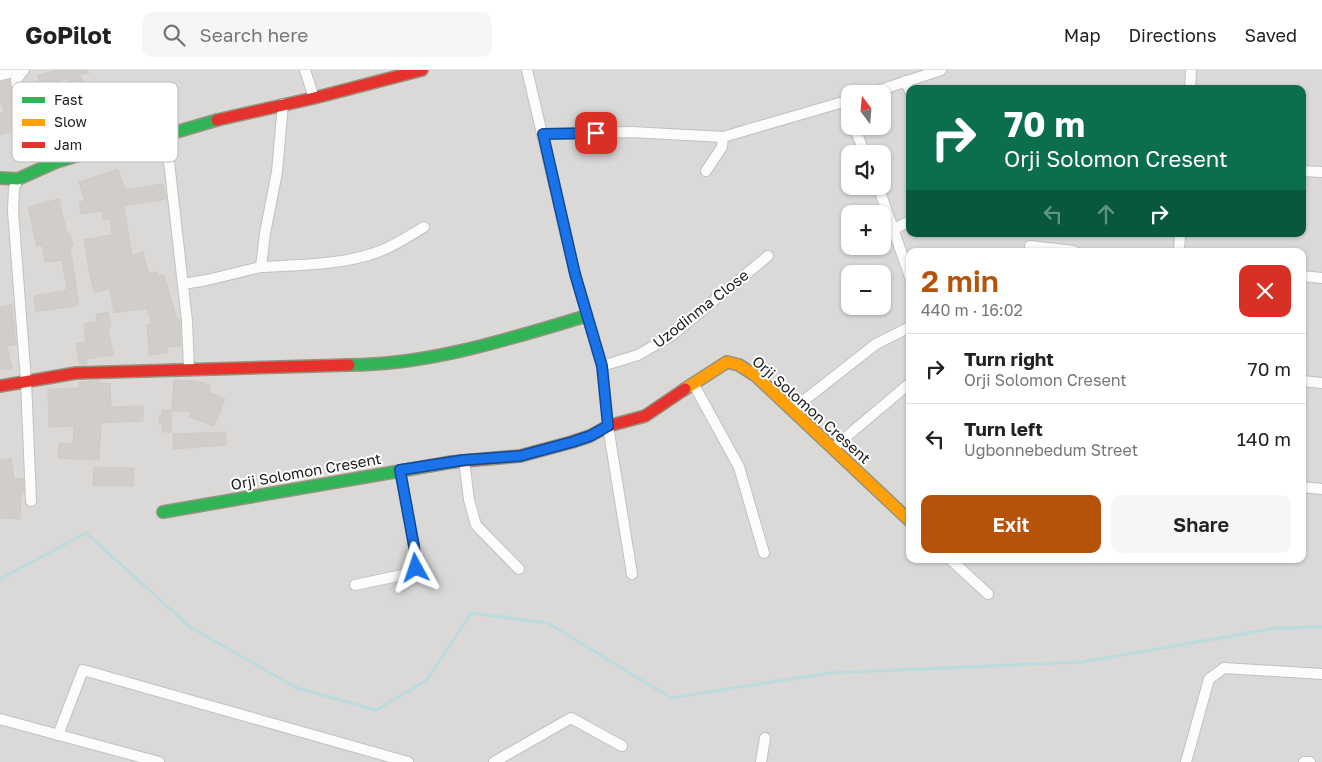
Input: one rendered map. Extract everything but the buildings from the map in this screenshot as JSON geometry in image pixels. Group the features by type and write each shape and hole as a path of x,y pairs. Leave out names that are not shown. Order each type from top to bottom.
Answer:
{"street":[{"path":"0,75 23,70"},
{"path":"16,82 23,70"},
{"path":"305,70 314,98"},
{"path":"178,131 236,114 314,98 422,70"},
{"path":"527,70 586,316 602,366 608,426 632,574"},
{"path":"891,86 941,70"},
{"path":"1190,85 1192,70"},
{"path":"905,81 907,85"},
{"path":"543,134 631,132 723,138 841,103"},
{"path":"261,266 265,233 277,172 283,104"},
{"path":"706,171 722,147 723,138"},
{"path":"0,178 18,179 56,162"},
{"path":"169,162 188,321 189,369"},
{"path":"1306,171 1322,172"},
{"path":"18,179 14,188 14,211 26,381 31,500"},
{"path":"881,195 906,265"},
{"path":"894,229 906,223"},
{"path":"183,284 261,266 336,261 372,254 382,251 424,227"},
{"path":"1030,246 1048,248"},
{"name":"Uzodinma Close","path":"602,366 638,355 671,336 768,256"},
{"path":"1306,276 1322,278"},
{"path":"0,386 76,374 189,369 380,365 423,358 504,340 586,316"},
{"path":"793,410 876,344 906,329"},
{"name":"Orji Solomon Cresent","path":"163,512 400,470 464,460 520,456 572,442 590,436 608,426 645,416 727,362 735,363 756,376 906,517"},
{"path":"1306,381 1322,383"},
{"path":"694,385 739,467 764,553"},
{"path":"833,448 906,386"},
{"path":"464,460 469,500 476,525 519,569"},
{"path":"355,585 412,572 416,568 414,546 400,470"},
{"path":"1306,487 1322,489"},
{"path":"954,563 988,594"},
{"path":"1186,762 1209,679 1224,668 1322,674"},
{"path":"58,735 83,670 408,762"},
{"path":"494,762 571,718 622,746"},
{"path":"0,719 160,762"},
{"path":"761,762 766,738"},
{"path":"1304,762 1310,762"}],"shaded area":[{"path":"0,70 1322,70 1322,762 0,762"}],"waterway":[{"path":"0,579 86,533 190,627 297,688 376,710 427,680 471,613 548,623 671,698 829,673 1082,662 1277,628 1322,627"}],"traffic: fast":[{"path":"178,131 217,120"},
{"path":"0,178 18,179 56,162"},
{"path":"349,365 379,364 439,356 498,342 586,316"},
{"path":"163,512 452,462"}],"traffic: slow":[{"path":"685,389 727,362 739,365 756,376 906,517"}],"traffic: jam":[{"path":"217,120 314,98 422,70"},
{"path":"0,386 76,373 349,365"},
{"path":"452,462 520,456 572,442 590,436 608,426 645,416 685,389"}],"route":[{"path":"416,568 414,546 400,470 464,460 520,456 590,436 608,426 602,366 575,274 543,134 596,133"}]}
